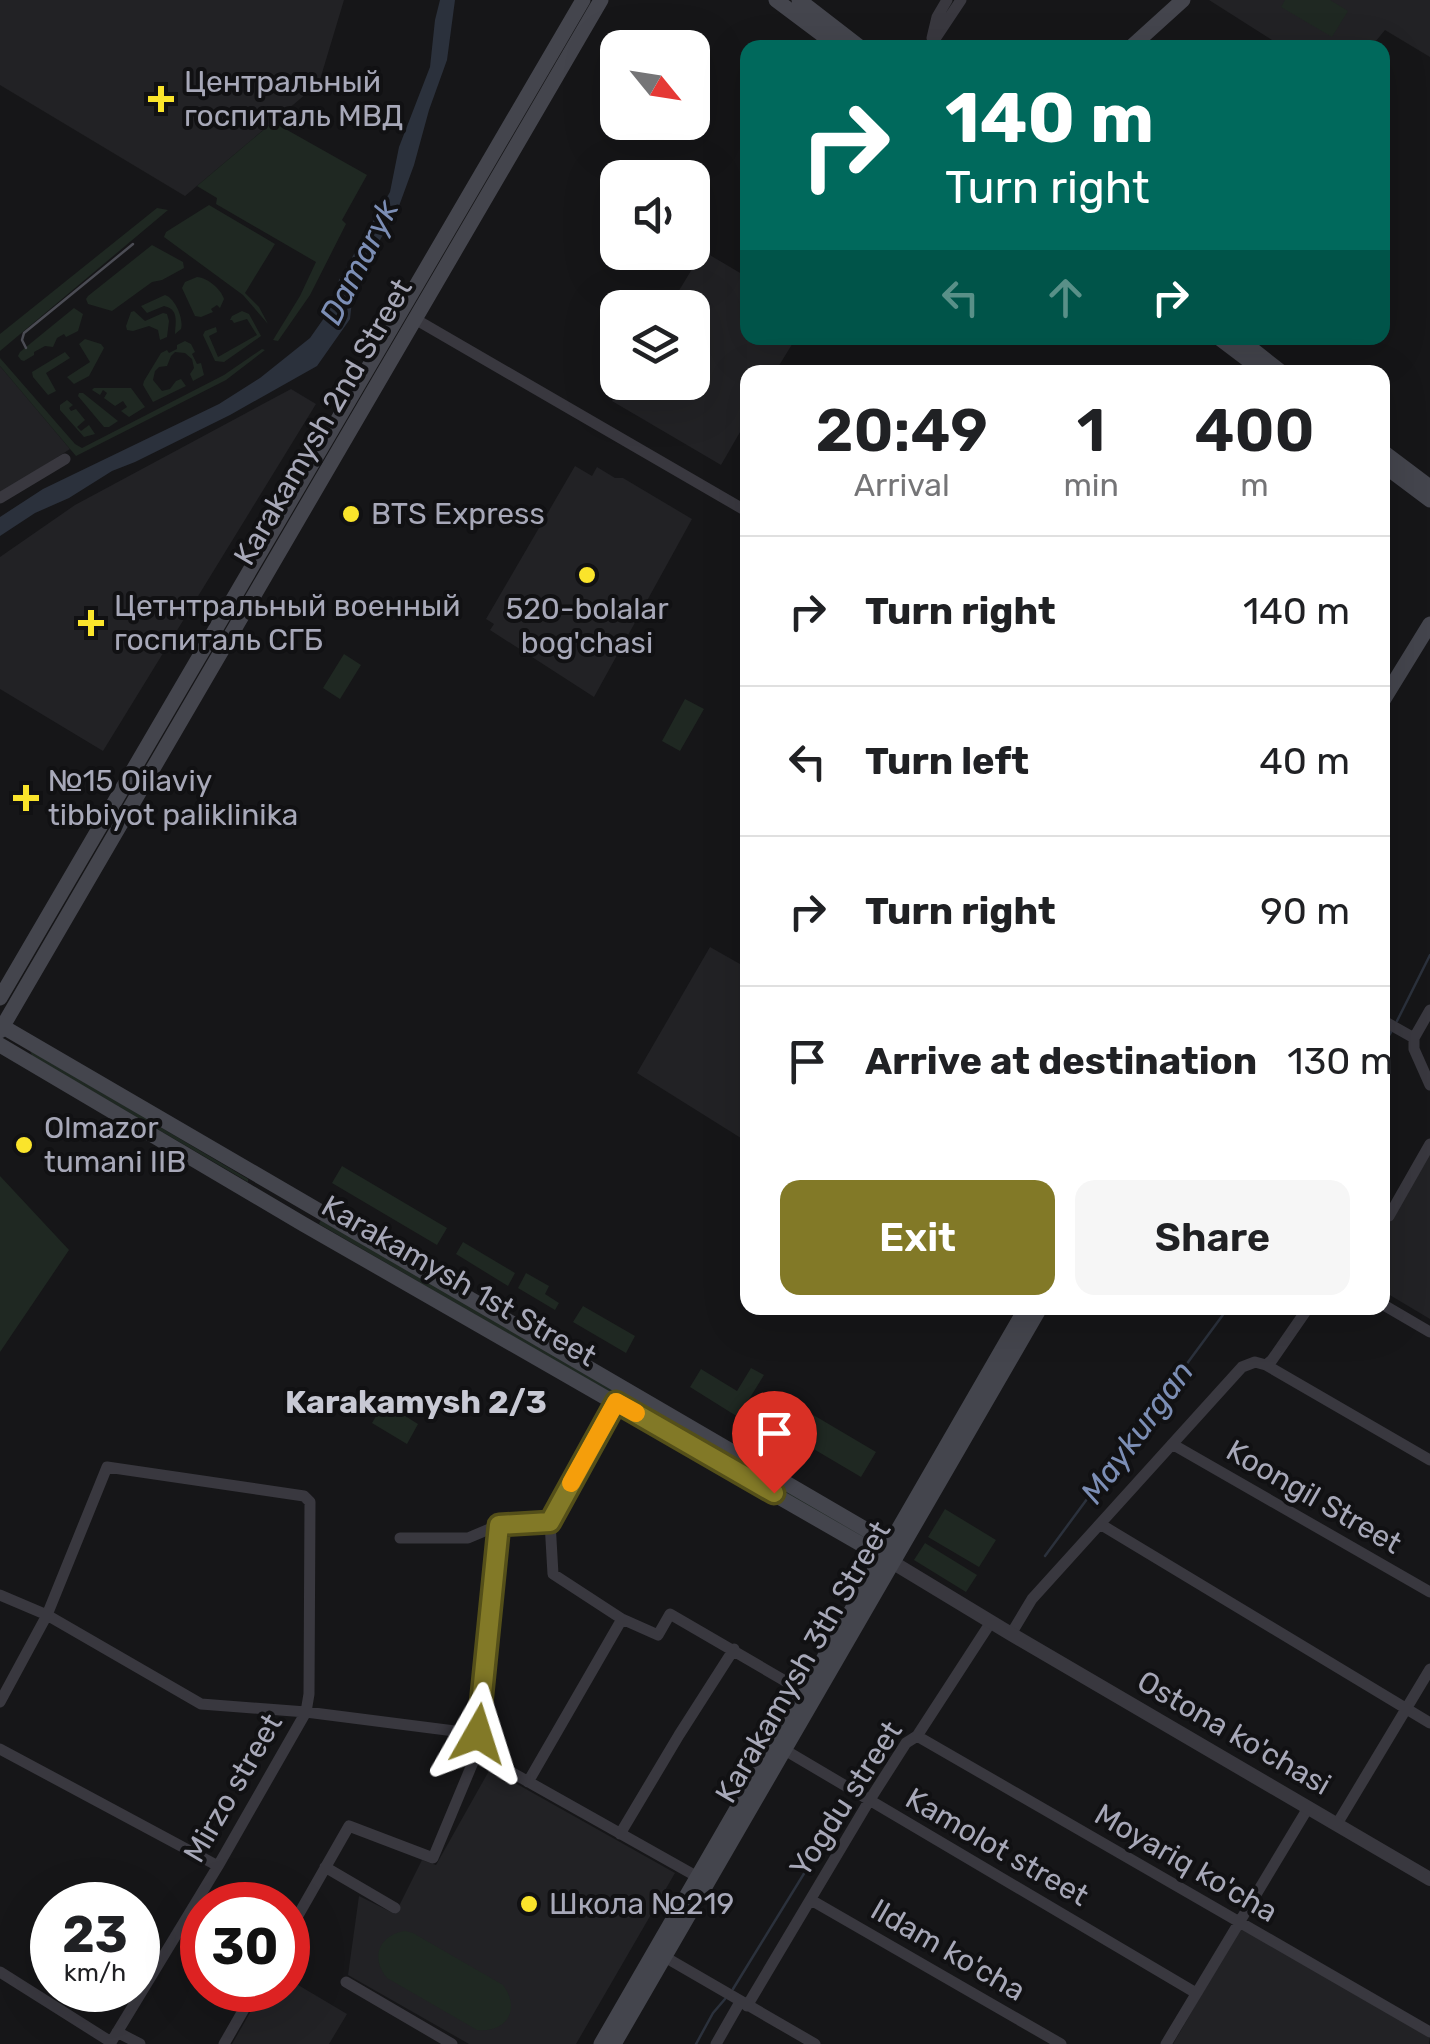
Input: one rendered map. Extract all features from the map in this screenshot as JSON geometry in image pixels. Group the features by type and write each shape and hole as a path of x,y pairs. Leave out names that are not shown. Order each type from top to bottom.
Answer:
{"main road":[{"name":"Karakamysh 2nd Street","path":"1,1027 149,759 383,358 583,0"},
{"name":"Karakamysh 2nd Street","path":"383,358 414,320 600,0"},
{"path":"776,0 829,40"},
{"path":"799,0 851,40"},
{"path":"1139,40 1184,0"},
{"path":"1227,345 1255,365"},
{"path":"1247,345 1272,365"},
{"path":"1390,457 1430,486"},
{"path":"1390,470 1430,500"},
{"path":"1390,689 1430,624"},
{"path":"1390,707 1430,642"},
{"name":"Karakamysh 2nd Street","path":"0,998 149,759"},
{"name":"Karakamysh 1st Street","path":"1,1027 312,1207 888,1554"},
{"name":"Karakamysh 1st Street","path":"0,1045 303,1224 888,1554"},
{"path":"303,1224 312,1207"},
{"name":"Karakamysh 3th Street","path":"601,2044 702,1880 1022,1315"},
{"name":"Karakamysh 3th Street","path":"779,1746 804,1692 1036,1315"},
{"name":"Karakamysh 3th Street","path":"614,2044 659,1954"}],"street":[{"path":"931,40 937,16 947,0"},
{"path":"934,40 961,0"},
{"path":"414,320 740,507"},
{"path":"0,498 66,458"},
{"path":"1430,1010 1414,1038 1414,1049 1430,1085"},
{"path":"1390,1024 1414,1038"},
{"path":"1390,1214 1430,1144"},
{"path":"1390,1309 1430,1332"},
{"path":"1266,1365 1303,1315"},
{"path":"1011,1634 1032,1599 1242,1366 1255,1362 1266,1365 1430,1460"},
{"path":"616,1402 550,1522 553,1574 622,1619 658,1635 670,1614 804,1692"},
{"name":"Koongil Street","path":"1172,1444 1430,1592"},
{"path":"0,1702 47,1615 107,1467 304,1496 310,1502 306,1712"},
{"path":"400,1538 468,1538 499,1525 550,1522"},
{"path":"1100,1524 1430,1723"},
{"path":"310,1895 351,1825 433,1858 479,1738 499,1525"},
{"name":"Ostona ko'chasi","path":"888,1554 990,1622 1430,1879"},
{"path":"0,1595 47,1615 201,1704 306,1712 479,1738 502,1768 702,1880"},
{"path":"528,1782 622,1619"},
{"name":"Yogdu street","path":"716,2044 811,1900 866,1800 906,1743 918,1736 990,1622"},
{"path":"620,1834 734,1649"},
{"path":"1336,1824 1430,1668"},
{"name":"Mirzo street","path":"113,2040 306,1712"},
{"name":"Moyariq ko'cha","path":"918,1736 1430,2032"},
{"name":"Kamolot street","path":"779,1746 1196,1992"},
{"path":"0,1749 218,1866"},
{"path":"1166,2044 1308,1808"},
{"path":"326,1867 395,1908"},
{"name":"Ildam ko'cha","path":"811,1900 1060,2044"},
{"path":"659,1954 814,2044"},
{"path":"0,1972 113,2040 140,2044"},
{"path":"346,1982 452,2044"},
{"path":"224,2044 242,2012"}],"shaded area":[{"name":"Центральный госпиталь МВД","path":"0,0 344,0 319,83 185,196 0,85"},
{"path":"1209,0 1430,0 1430,57 1385,30 1377,40 1272,40"},
{"path":"1285,0 1330,0 1348,11 1332,37 1281,7"},
{"path":"273,122 367,175 342,220 346,224 310,295 278,341 273,340 316,262 216,204 217,198 197,186"},
{"path":"209,205 275,244 245,293 268,324 243,295 164,237"},
{"path":"157,208 168,210 0,351 0,334"},
{"path":"152,245 183,262 184,268 152,282 112,311 88,304 88,296"},
{"path":"710,255 740,273 740,345 792,345 779,365 740,365 740,432 721,465 612,401 710,400 710,290 679,290 691,270 710,270"},
{"path":"197,277 214,285 224,299 220,308 217,305 211,309 213,312 201,317 195,316 182,288 185,282"},
{"path":"165,295 180,315 181,329 175,334 176,317 172,310 164,306 147,313 141,306"},
{"path":"74,308 83,314 78,331 66,337 64,334 53,347 45,346 21,360 20,352"},
{"path":"134,311 145,321 167,314 167,337 160,340 158,330 149,326 127,330"},
{"path":"242,311 249,314 261,336 224,362 215,361 203,335 205,331 216,327 217,332 209,336 218,357 257,335 247,319 234,323 230,320"},
{"path":"85,339 104,348 89,376 74,384 67,377 90,362 79,344"},
{"path":"185,341 191,344 204,375 193,381 192,359 175,352 167,366 155,371 153,380 162,391 181,379 186,386 153,402 144,381 161,353 177,349"},
{"path":"265,350 226,380 76,456 0,366 0,358 82,448 224,375"},
{"path":"65,352 70,358 46,373 56,391 48,395 32,372"},
{"path":"0,366 70,449 0,494"},
{"path":"94,388 131,388 145,407 129,417 121,411 127,407 123,401 115,406 104,398 107,393 103,390 100,395"},
{"name":"Цетнтральный военный госпиталь СГБ","path":"291,389 316,404 103,751 0,689 0,557 75,505"},
{"path":"79,393 83,393 118,421 104,427"},
{"path":"67,400 73,405 71,411 76,409 85,420 77,427 81,431 89,425 95,434 84,437 60,410"},
{"name":"520-bolalar bog'chasi","path":"575,466 592,476 597,467 615,478 623,478 692,519 594,697 490,630 494,624 486,619"},
{"path":"344,654 361,665 340,699 323,688"},
{"path":"685,699 704,709 680,751 662,741"},
{"path":"710,947 740,964 740,1137 637,1073"},
{"path":"30,1050 248,1179 248,1182 32,1056"},
{"path":"1430,1151 1430,1319 1390,1295 1390,1217"},
{"path":"342,1166 447,1228 437,1245 332,1183"},
{"path":"0,1176 69,1250 0,1352"},
{"path":"321,1220 871,1539 869,1543 319,1224"},
{"path":"463,1242 515,1273 508,1286 456,1254"},
{"path":"526,1273 549,1286 545,1294 559,1303 555,1310 518,1288"},
{"path":"583,1306 635,1336 626,1353 573,1322"},
{"path":"751,1368 764,1375 738,1417 690,1387 701,1369 737,1391"},
{"path":"788,1400 876,1452 861,1477 773,1425"},
{"path":"384,1403 418,1424 407,1444 372,1423"},
{"path":"945,1509 996,1540 979,1567 928,1537"},
{"path":"925,1543 977,1575 966,1592 914,1560"},
{"name":"Школа №219","path":"490,1769 675,1873 576,2044 469,2044 348,1975 359,1896 395,1914 422,1860 436,1865"},
{"path":"1241,1927 1430,2036 1429,2044 1173,2044"},
{"path":"405,1931 503,1985 511,2003 508,2018 496,2028 477,2030 387,1978 379,1963 380,1948 389,1937"},
{"path":"310,1992 347,2014 329,2044 232,2044 250,2012 310,2012"}],"water":[{"name":"Damaryk","path":"440,0 455,0 447,60 414,165 399,206 361,274 350,319 317,366 230,415 112,471 0,536 0,517 43,489 219,404 260,378 310,338 329,311 339,280 390,192 399,147 430,67"}],"waterway":[{"name":"Maykurgan","path":"1397,1021 1430,955"},
{"name":"Maykurgan","path":"1045,1556 1223,1315"},
{"name":"Maykurgan","path":"733,1989 848,1802"},
{"path":"696,2044 725,1999"}],"tram line":[{"path":"26,348 24,333 133,244"}],"slow traffic":[{"path":"571,1483 616,1402 636,1413"}],"place":[{"name":"Центральный госпиталь МВД","path":"161,99"},
{"name":"BTS Express","path":"351,514"},
{"name":"520-bolalar bog'chasi","path":"587,575"},
{"name":"Цетнтральный военный госпиталь СГБ","path":"91,623"},
{"name":"№15 Oilaviy tibbiyot paliklinika","path":"26,798"},
{"name":"Olmazor tumani IIB","path":"24,1145"},
{"name":"Школа №219","path":"529,1904"}],"district":[{"name":"Karakamysh 2/3","path":"416,1402"}],"route":[{"path":"478,1734 499,1525 550,1522 616,1402 774,1493"}]}
